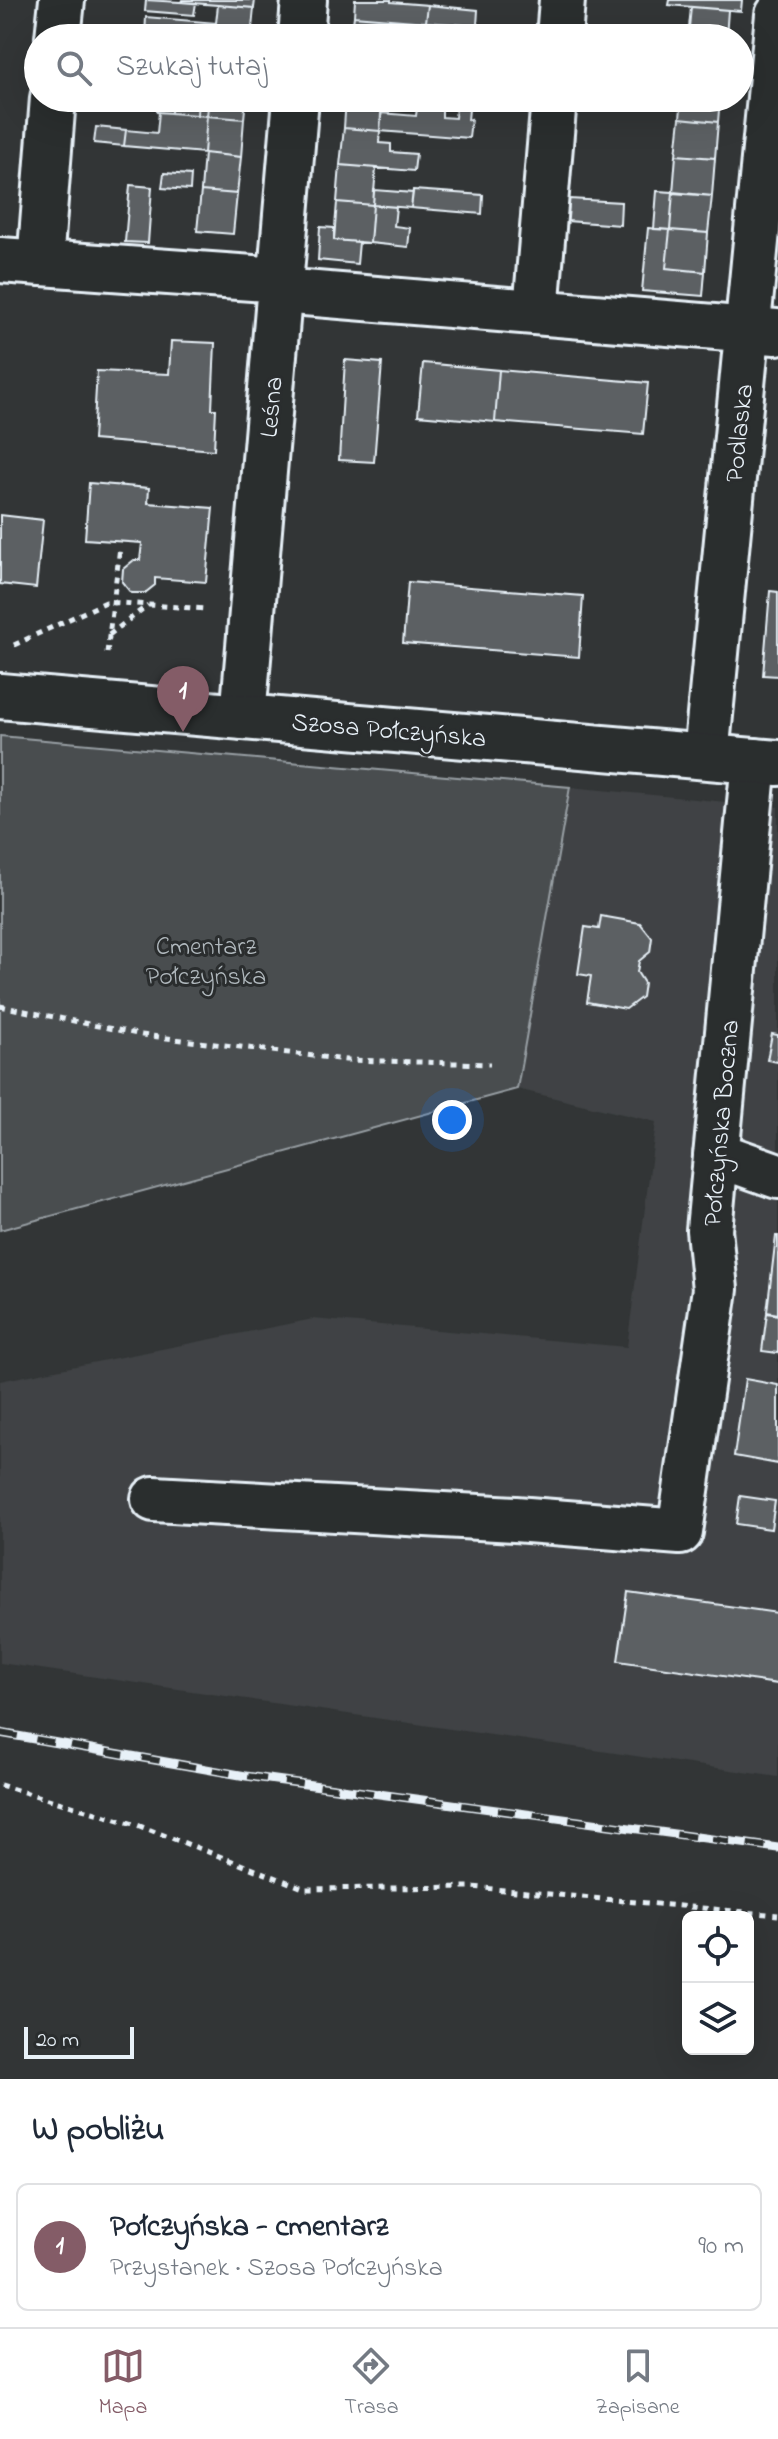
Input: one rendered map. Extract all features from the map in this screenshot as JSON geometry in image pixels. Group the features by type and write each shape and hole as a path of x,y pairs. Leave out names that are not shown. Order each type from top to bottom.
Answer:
{"street":[{"path":"59,24 62,0"},
{"path":"302,24 304,0"},
{"path":"560,24 562,0"},
{"name":"Podlaska","path":"706,756 763,331 778,15"},
{"path":"50,112 20,262 763,331"},
{"name":"Leśna","path":"243,717 295,112"},
{"path":"536,311 553,112"},
{"name":"Szosa Połczyńska","path":"0,696 766,762"},
{"name":"Połczyńska Boczna","path":"154,1499 500,1518 680,1532 715,1289 709,1230 716,1154 766,762"},
{"path":"716,1154 778,1176"}],"path":[{"path":"107,653 120,547"},
{"path":"14,645 106,602 207,609"},
{"path":"109,636 148,605"},
{"path":"0,1006 142,1035 346,1060 490,1064"},
{"path":"0,1785 137,1825 306,1889 472,1887 778,1915"}],"shaded area":[{"path":"570,787 778,807 778,1777 0,1663 0,1381 313,1319 627,1347 656,1122 517,1089"}],"green space":[{"name":"Cmentarz Połczyńska","path":"0,736 570,787 517,1089 0,1230"}],"building":[{"path":"146,0 196,3 194,15 145,11"},
{"path":"182,0 255,0 254,8"},
{"path":"355,0 391,0 428,5 426,22 354,16"},
{"path":"670,0 742,0 741,11 669,5"},
{"path":"218,5 254,8 252,24 146,24 146,17 216,23"},
{"path":"428,5 478,10 477,24 426,22"},
{"path":"691,7 728,10 727,24 689,24"},
{"path":"354,16 389,19 389,24 353,24"},
{"path":"159,112 207,116 204,153 124,146 126,130 157,133"},
{"path":"171,112 197,112 197,115"},
{"path":"207,112 245,112 244,119 207,116"},
{"path":"345,112 382,112 380,131 344,128"},
{"path":"416,112 442,112 442,117 455,118 456,112 469,112 469,138 380,131 381,113 416,116"},
{"path":"681,112 719,112 718,122 680,118"},
{"path":"207,116 244,119 241,157 204,153"},
{"path":"680,118 718,122 715,158 676,155"},
{"path":"96,127 126,130 124,146 94,143"},
{"path":"344,128 380,131 379,143 391,144 391,152 416,154 414,171 340,165"},
{"path":"204,153 241,157 237,194 201,191"},
{"path":"676,155 715,158 712,196 673,193"},
{"path":"340,165 376,168 373,205 337,202"},
{"path":"164,173 191,175 190,190 162,188"},
{"path":"130,185 152,187 148,243 125,242"},
{"path":"374,190 413,193 411,208 373,205"},
{"path":"413,190 483,195 482,214 411,208"},
{"path":"201,191 237,194 233,234 197,231"},
{"path":"657,191 673,192 670,230 654,229"},
{"path":"673,192 712,196 708,233 670,230"},
{"path":"569,199 621,202 620,225 567,221"},
{"path":"337,202 373,205 370,243 334,240"},
{"path":"373,205 396,207 394,226 410,228 408,247 370,243"},
{"path":"320,227 334,228 334,240 359,242 357,264 318,260"},
{"path":"648,228 670,230 666,268 705,272 703,296 642,291"},
{"path":"670,230 708,233 705,272 666,268"},
{"path":"171,341 215,343 214,450 93,440 97,371 169,374"},
{"path":"345,360 382,363 374,462 339,460"},
{"path":"423,363 499,370 495,422 418,415"},
{"path":"499,370 648,383 643,434 495,422"},
{"path":"89,483 149,488 148,503 213,508 206,582 155,578 155,585 145,593 131,593 122,582 123,569 134,560 140,560 142,543 85,539"},
{"path":"0,515 43,520 36,588 0,584"},
{"path":"408,582 583,596 579,657 403,643"},
{"path":"770,591 778,592 778,676 763,675"},
{"path":"601,916 640,923 652,938 650,952 639,961 637,972 644,983 642,997 626,1009 587,1002 591,976 578,974 585,927 599,929"},
{"path":"772,1034 778,1035 778,1062 767,1060"},
{"path":"778,1236 778,1314 767,1312"},
{"path":"767,1313 778,1315 778,1353 762,1351"},
{"path":"745,1379 778,1385 778,1464 734,1456"},
{"path":"740,1496 775,1501 771,1529 736,1524"},
{"path":"628,1592 778,1613 778,1684 618,1661"}],"railway":[{"path":"0,1733 246,1776 778,1848"}],"place":[{"name":"Połczyńska - cmentarz","path":"183,732"}]}
